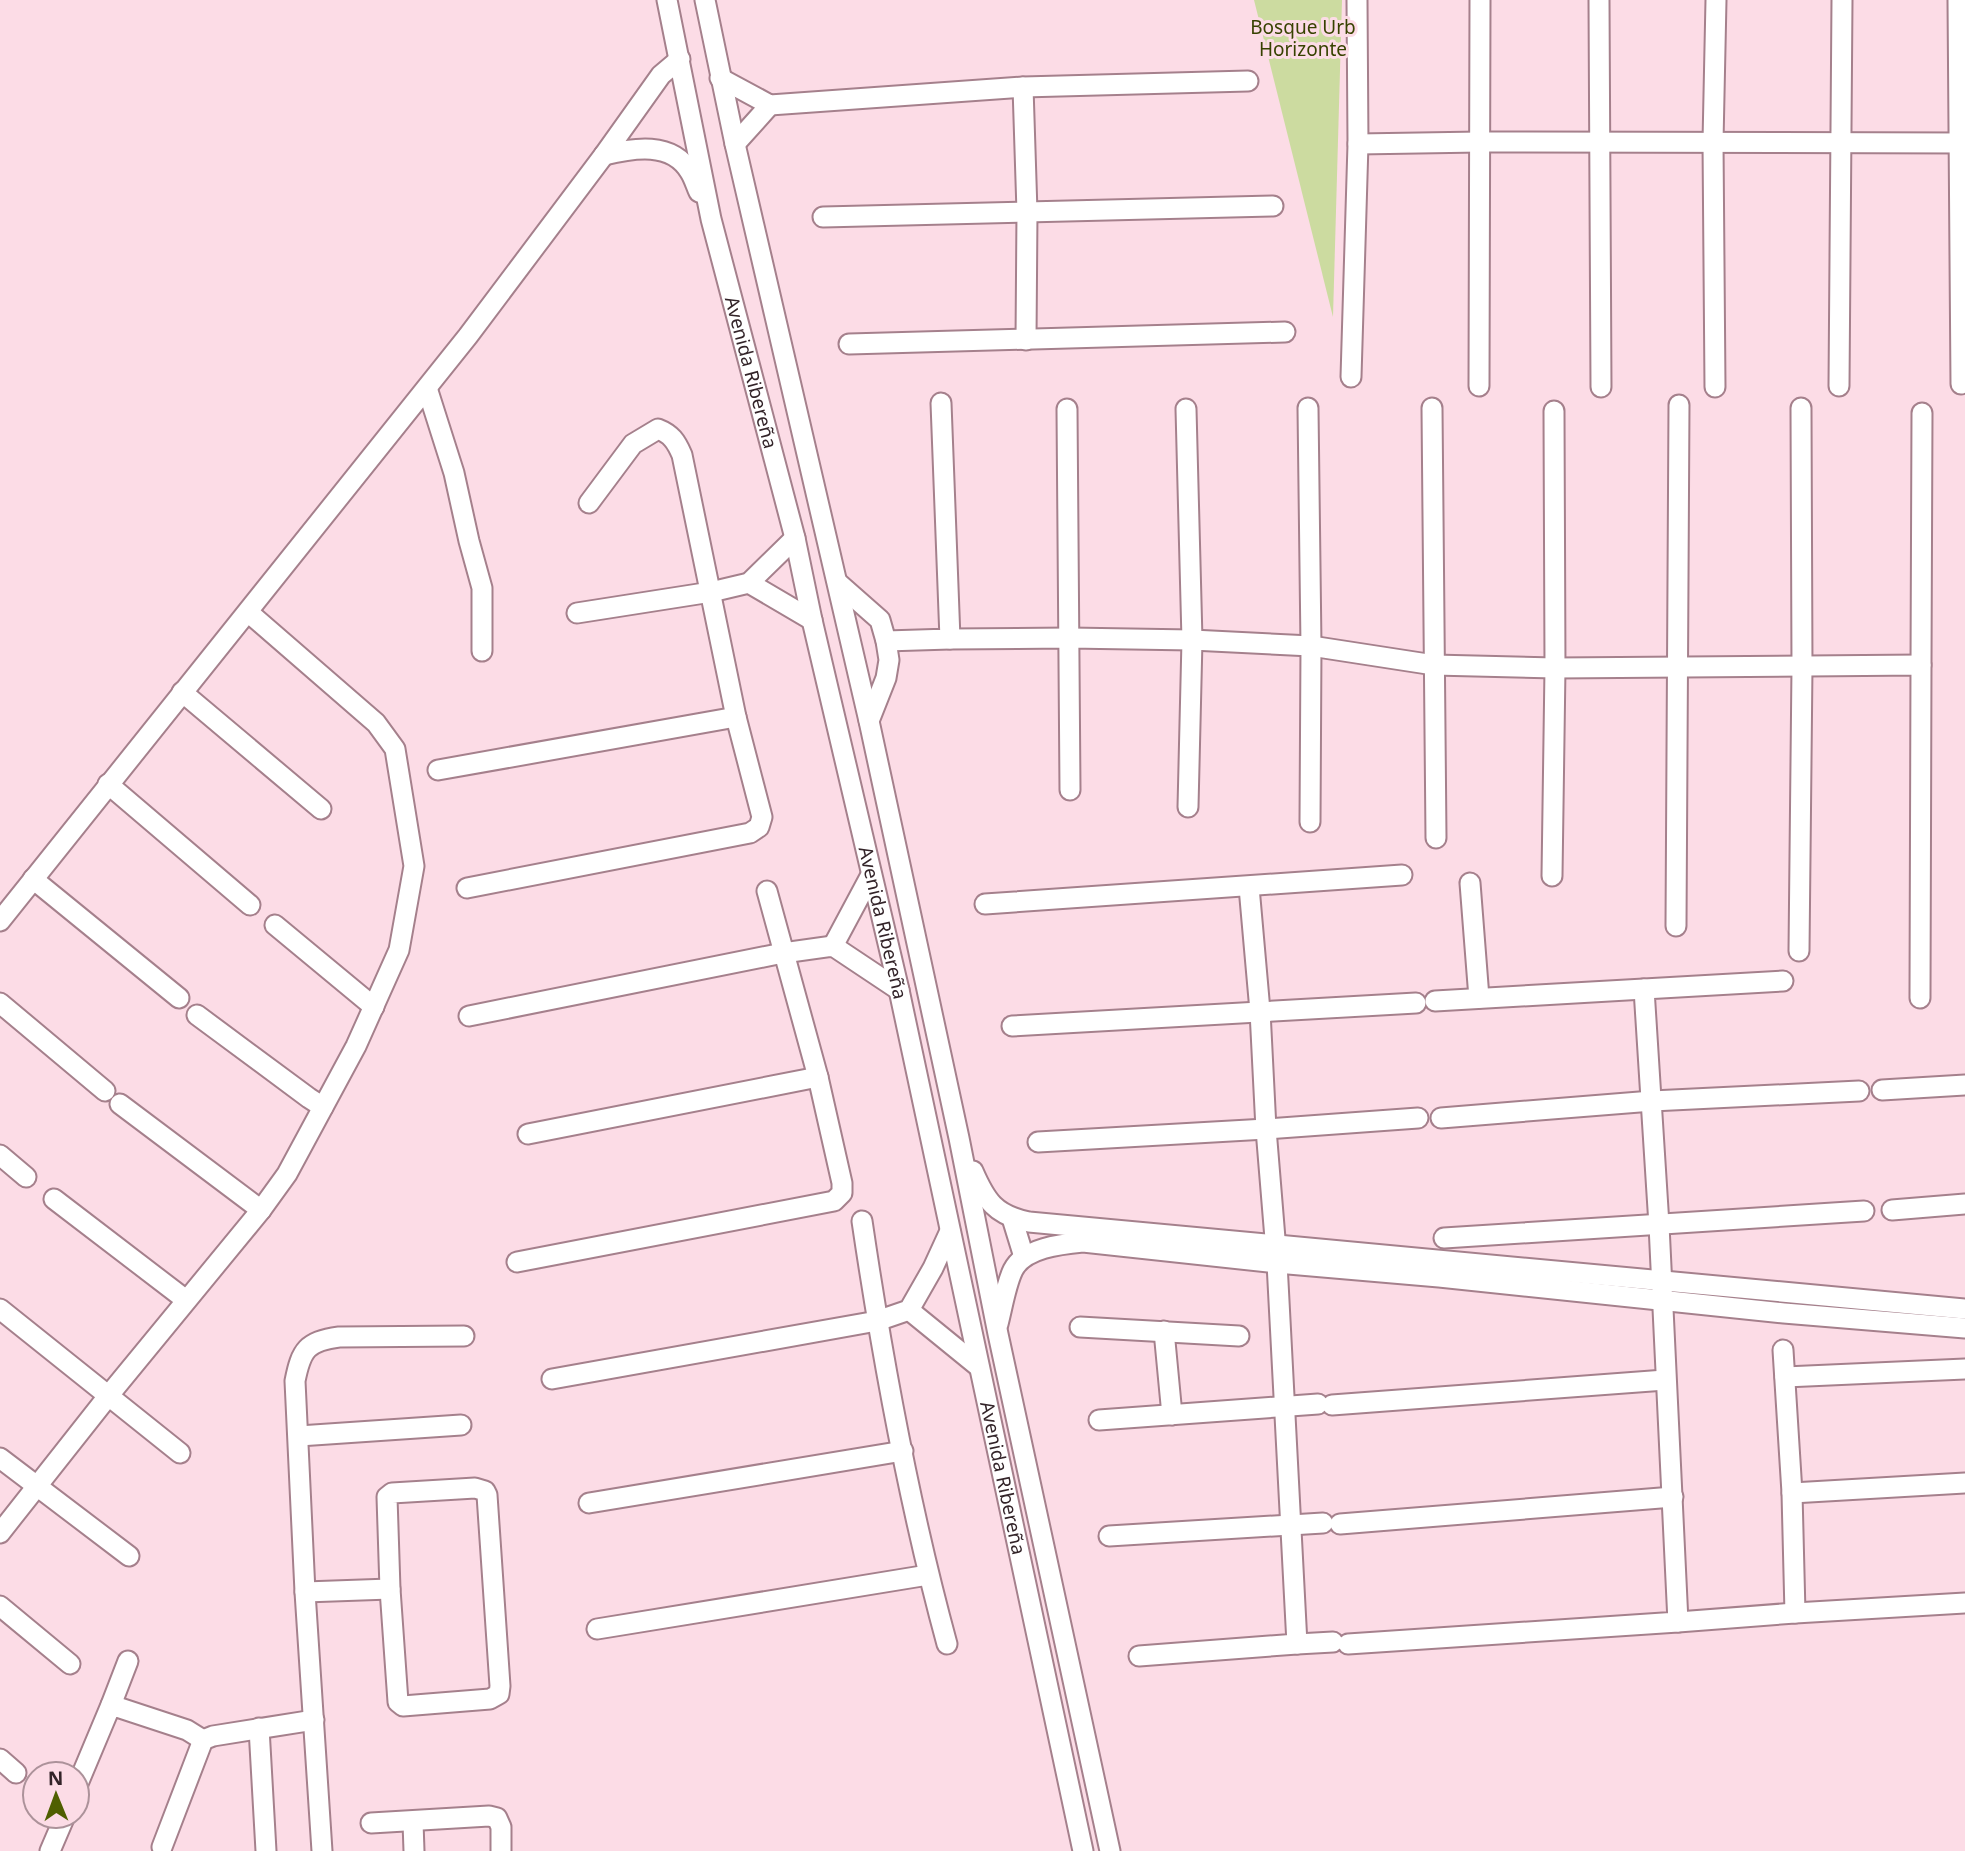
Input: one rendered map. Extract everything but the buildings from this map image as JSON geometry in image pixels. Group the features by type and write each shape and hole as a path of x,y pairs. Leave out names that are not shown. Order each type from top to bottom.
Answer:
{"street":[{"name":"Avenida Ribereña","path":"667,0 711,219 795,538 899,989 1083,1851"},
{"name":"Avenida Ribereña","path":"705,0 734,144 869,721 1110,1851"},
{"path":"1350,377 1358,144 1357,0"},
{"path":"1479,386 1480,0"},
{"path":"1599,0 1601,387"},
{"path":"1715,387 1713,142 1716,0"},
{"path":"1839,386 1842,0"},
{"path":"1958,0 1962,143 1961,384"},
{"path":"0,921 468,336 661,75 680,59"},
{"path":"720,78 769,105 1023,87 1248,81"},
{"path":"1023,87 1027,212 1026,340"},
{"path":"734,144 769,105"},
{"path":"1358,144 1962,143"},
{"path":"604,155 649,148 673,155 689,170 711,219"},
{"path":"823,217 1273,206"},
{"path":"849,344 1286,332"},
{"path":"426,387 454,473 482,588 482,651"},
{"path":"941,403 950,639"},
{"path":"1676,926 1679,405"},
{"path":"1308,408 1310,822"},
{"path":"1432,408 1436,838"},
{"path":"1799,951 1801,408"},
{"path":"1068,409 1070,790"},
{"path":"1186,409 1192,640 1188,807"},
{"path":"1552,876 1555,668 1554,411"},
{"path":"1920,998 1923,413"},
{"path":"467,888 750,833 759,827 762,817 736,717 677,443 669,433 658,429 633,444 589,503"},
{"path":"577,613 711,592 749,583 795,538"},
{"path":"749,583 812,620"},
{"path":"838,583 880,620 886,640 889,660 886,678 869,721"},
{"path":"0,1533 261,1210 287,1174 374,1007 399,950 414,866 395,749 376,723 248,612"},
{"path":"886,640 1192,640 1311,646 1434,666 1555,668 1921,665"},
{"path":"182,692 321,809"},
{"path":"438,770 736,717"},
{"path":"108,784 250,905"},
{"path":"833,946 871,875"},
{"path":"985,904 1402,875"},
{"path":"33,879 179,998"},
{"path":"1470,883 1479,998"},
{"path":"1249,887 1276,1254 1297,1644"},
{"path":"517,1262 834,1201 842,1193 818,1077 767,891"},
{"path":"275,925 374,1007"},
{"path":"469,1016 783,953 833,946 899,989"},
{"path":"1012,1026 1783,981"},
{"path":"1644,989 1659,1225 1678,1622"},
{"path":"0,1003 112,1098 261,1210"},
{"path":"197,1015 323,1107"},
{"path":"528,1134 818,1077"},
{"path":"1882,1090 1965,1085"},
{"path":"1441,1118 1652,1101 1859,1091"},
{"path":"1038,1142 1419,1118"},
{"path":"959,1138 982,1192 993,1206 1012,1218 1029,1222 1276,1254 1661,1291 1965,1328"},
{"path":"0,1155 26,1177"},
{"path":"54,1199 186,1300"},
{"path":"1892,1210 1965,1204"},
{"path":"1444,1238 1864,1212"},
{"path":"1012,1218 1024,1257"},
{"path":"862,1221 877,1321 903,1451 928,1575 947,1644"},
{"path":"552,1379 877,1321 909,1310 930,1275 950,1231"},
{"path":"997,1329 1013,1270 1024,1257 1055,1245 1083,1242 1276,1254"},
{"path":"1661,1291 1965,1309"},
{"path":"0,1309 180,1453"},
{"path":"909,1310 979,1367"},
{"path":"1080,1327 1239,1336"},
{"path":"1164,1331 1172,1415"},
{"path":"322,1851 305,1592 295,1381 298,1367 307,1348 319,1339 339,1336 464,1336"},
{"path":"1783,1350 1792,1493 1795,1613"},
{"path":"1785,1377 1965,1369"},
{"path":"1099,1420 1665,1380"},
{"path":"299,1436 461,1425"},
{"path":"589,1503 903,1451"},
{"path":"0,1458 128,1556"},
{"path":"1792,1493 1965,1483"},
{"path":"475,1488 485,1491 499,1695 490,1699 403,1706 398,1702 390,1589 387,1497 392,1493 475,1488"},
{"path":"1109,1536 1332,1524 1673,1497"},
{"path":"597,1629 928,1575"},
{"path":"305,1592 390,1589"},
{"path":"1139,1656 1965,1603"},
{"path":"0,1606 70,1664"},
{"path":"88,1760 128,1661"},
{"path":"111,1705 187,1730 204,1740"},
{"path":"162,1847 204,1740 213,1735 314,1720"},
{"path":"259,1728 266,1851"},
{"path":"0,1759 16,1773"},
{"path":"370,1823 489,1816 498,1818 501,1827 501,1851"},
{"path":"413,1822 414,1851"},
{"path":"50,1851 59,1830"}],"green space":[{"name":"Bosque Urb Horizonte","path":"1254,0 1342,0 1333,317"}]}
